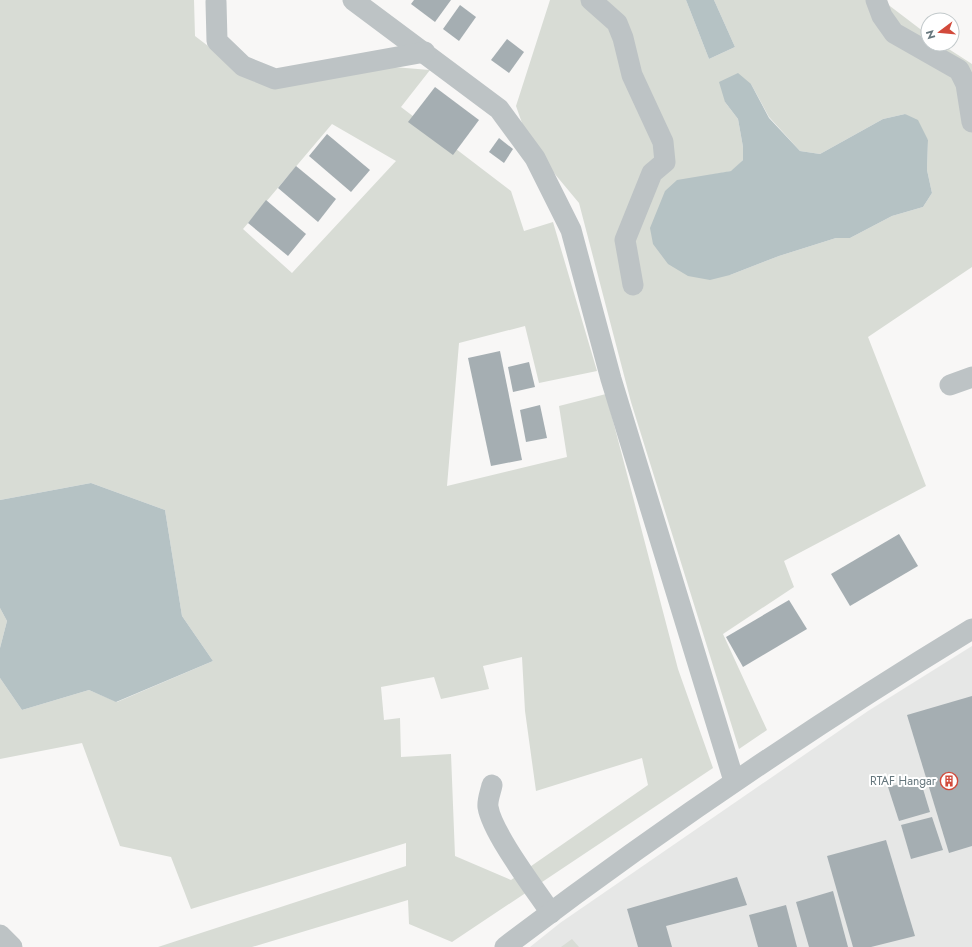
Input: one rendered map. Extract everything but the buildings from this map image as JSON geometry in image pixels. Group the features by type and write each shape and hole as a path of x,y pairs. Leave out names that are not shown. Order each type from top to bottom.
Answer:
{"street":[{"path":"353,0 425,52 499,109 535,158 571,230 611,379 734,781"},
{"path":"591,0 617,23 623,38 632,75 663,142 665,162 652,173 625,240 633,285"},
{"path":"876,0 882,16 894,34 959,70 966,84 972,122"},
{"path":"216,2 217,41 243,66 276,79 425,52"},
{"path":"950,385 972,377"},
{"path":"505,947 734,781 916,663 972,629"},
{"path":"492,785 487,806 492,819 504,843 551,913"},
{"path":"0,935 12,947"}],"shaded area":[{"path":"0,0 194,0 195,36 255,82 381,66 430,70 401,107 511,191 524,231 553,222 597,371 539,383 525,326 459,343 447,486 567,457 559,406 606,394 678,669 713,768 452,942 409,924 408,900 252,947 158,947 406,866 406,843 191,909 171,857 120,846 82,743 0,759 0,678 22,710 89,690 117,702 213,661 182,616 165,510 91,483 0,500","holes":["332,124 396,161 292,273 243,229","522,657 525,711 536,791 642,758 648,785 511,880 455,856 451,754 401,757 400,718 384,720 381,687 434,677 441,699 489,689 483,666"]},
{"path":"550,0 686,0 709,59 735,47 714,0 882,0 920,29 920,52 953,52 972,64 972,267 868,337 926,486 784,561 794,587 723,634 767,730 739,749 631,402 579,203 529,143 516,106","holes":["751,84 769,117 800,151 820,154 883,119 905,114 928,140 927,170 932,193 923,207 892,216 850,238 836,238 779,256 730,275 711,175 732,171 743,160 743,147 738,119 725,102"]},
{"path":"686,0 714,0 735,47 709,59"},
{"path":"738,73 751,84 769,118 800,151 820,154 883,119 905,114 918,120 928,140 927,170 932,193 923,207 892,216 850,238 836,238 779,256 730,275 710,280 688,276 668,264 653,244 650,228 665,191 677,180 731,171 743,160 743,147 738,119 725,102 719,82"},
{"path":"91,483 165,510 182,616 213,661 116,702 89,690 22,710 0,678 0,648 7,621 0,608 0,500"},
{"path":"0,608 7,621 0,648"},
{"path":"972,646 972,947 530,947 560,923 868,711"},
{"path":"572,939 579,947 561,947"}],"place":[{"name":"RTAF Hangar","path":"949,781"}]}
